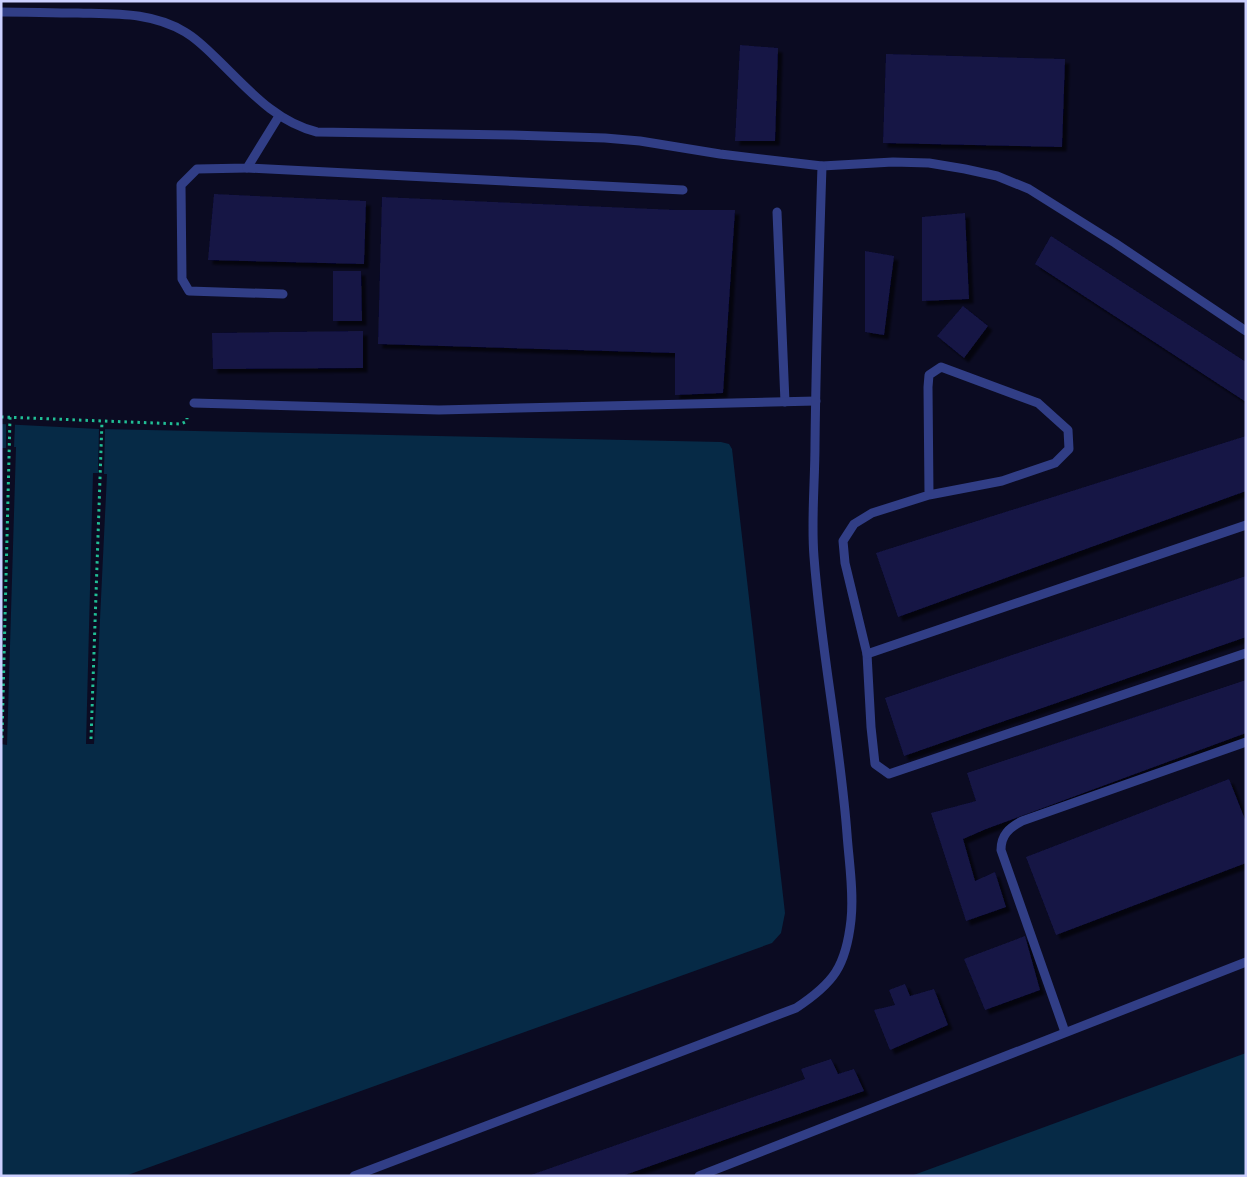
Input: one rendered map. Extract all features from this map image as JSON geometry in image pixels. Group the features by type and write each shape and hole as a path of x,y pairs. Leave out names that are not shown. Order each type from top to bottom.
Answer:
{"lane":[{"path":"1,12 119,14 143,16 167,22 186,32 203,45 279,116 303,128 317,132 605,138 640,141 720,154 822,166 893,162 929,163 965,168 997,176 1029,189 1061,208 1246,331"},
{"path":"247,168 279,116"},
{"path":"354,1176 796,1008 832,980 843,960 852,918 852,895 844,792 820,617 814,555 822,166"},
{"path":"283,294 189,291 182,279 181,185 197,168 247,168 683,190"},
{"path":"777,212 785,402"},
{"path":"930,495 929,375 941,367 1038,403 1068,430 1069,449 1055,463 1002,482 930,495 872,513 854,524 844,541 845,563 867,654 875,764 889,774 1246,653"},
{"path":"194,403 439,410 816,401"},
{"path":"867,654 1246,525"},
{"path":"1065,1032 1001,850 1001,842 1005,834 1012,826 1022,821 1246,742"},
{"path":"699,1176 1246,962"}],"path":[{"path":"1,417 181,424 187,421 188,406 194,403"},
{"path":"2,738 10,417"},
{"path":"91,739 102,422"}],"water":[{"path":"1,424 99,429 721,442 729,444 732,449 785,913 781,933 772,943 125,1176 1,1176"},
{"path":"1246,1053 1246,1176 911,1176"}],"pier":[{"path":"6,424 15,424 14,447 16,447 7,745 1,744 1,474 2,448 6,448"},
{"path":"99,429 105,429 104,474 107,474 94,744 86,744 93,473 98,473"}],"building":[{"path":"740,45 778,48 775,141 735,141"},
{"path":"886,54 1065,59 1062,147 883,143"},
{"path":"214,194 366,201 364,264 208,260"},
{"path":"382,197 676,210 735,210 723,393 675,395 675,353 378,344"},
{"path":"965,213 969,299 922,301 922,217"},
{"path":"1051,236 1246,362 1246,402 1035,264"},
{"path":"865,251 894,256 884,335 865,332"},
{"path":"333,271 361,271 362,321 333,321"},
{"path":"963,306 988,326 964,358 937,336"},
{"path":"363,331 363,368 213,369 212,333"},
{"path":"1246,436 1246,491 898,617 876,553"},
{"path":"1246,576 1246,637 904,756 885,698"},
{"path":"1246,680 1246,733 963,839 975,881 995,872 1006,907 966,921 931,813 976,801 967,773"},
{"path":"1229,779 1246,822 1246,863 1056,935 1026,857"},
{"path":"1025,936 1040,990 985,1010 964,959"},
{"path":"905,984 910,996 934,989 948,1025 890,1050 874,1010 895,1005 889,990"},
{"path":"831,1059 838,1074 854,1069 864,1091 622,1176 528,1176 805,1079 801,1069"}]}
